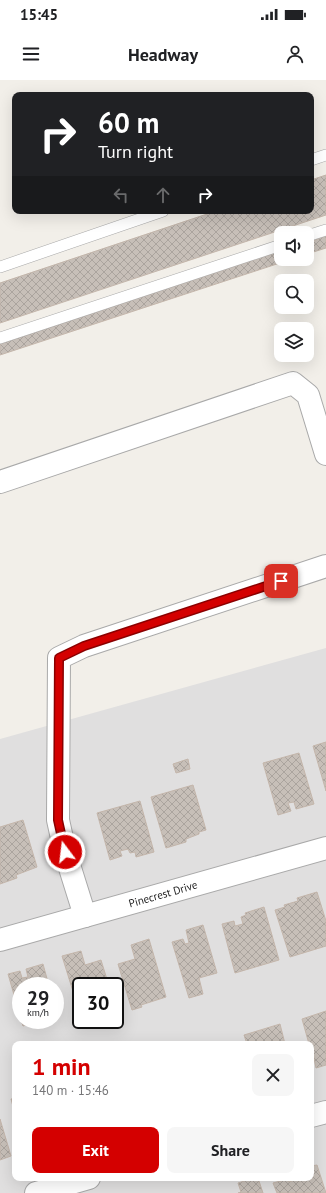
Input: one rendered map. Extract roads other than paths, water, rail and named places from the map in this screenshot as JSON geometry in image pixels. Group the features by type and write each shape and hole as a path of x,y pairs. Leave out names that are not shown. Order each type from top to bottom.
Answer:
{"street":[{"path":"0,482 293,383 308,395 326,454"},
{"path":"85,916 65,852 58,820 59,658 84,646 326,566"},
{"name":"Pinecrest Drive","path":"0,940 326,848"},
{"path":"314,1115 326,1112"},
{"path":"36,1193 78,1181"}],"lane":[{"path":"314,159 326,155"},
{"path":"0,267 154,214"},
{"path":"314,234 326,230"},
{"path":"0,338 274,247"}]}
